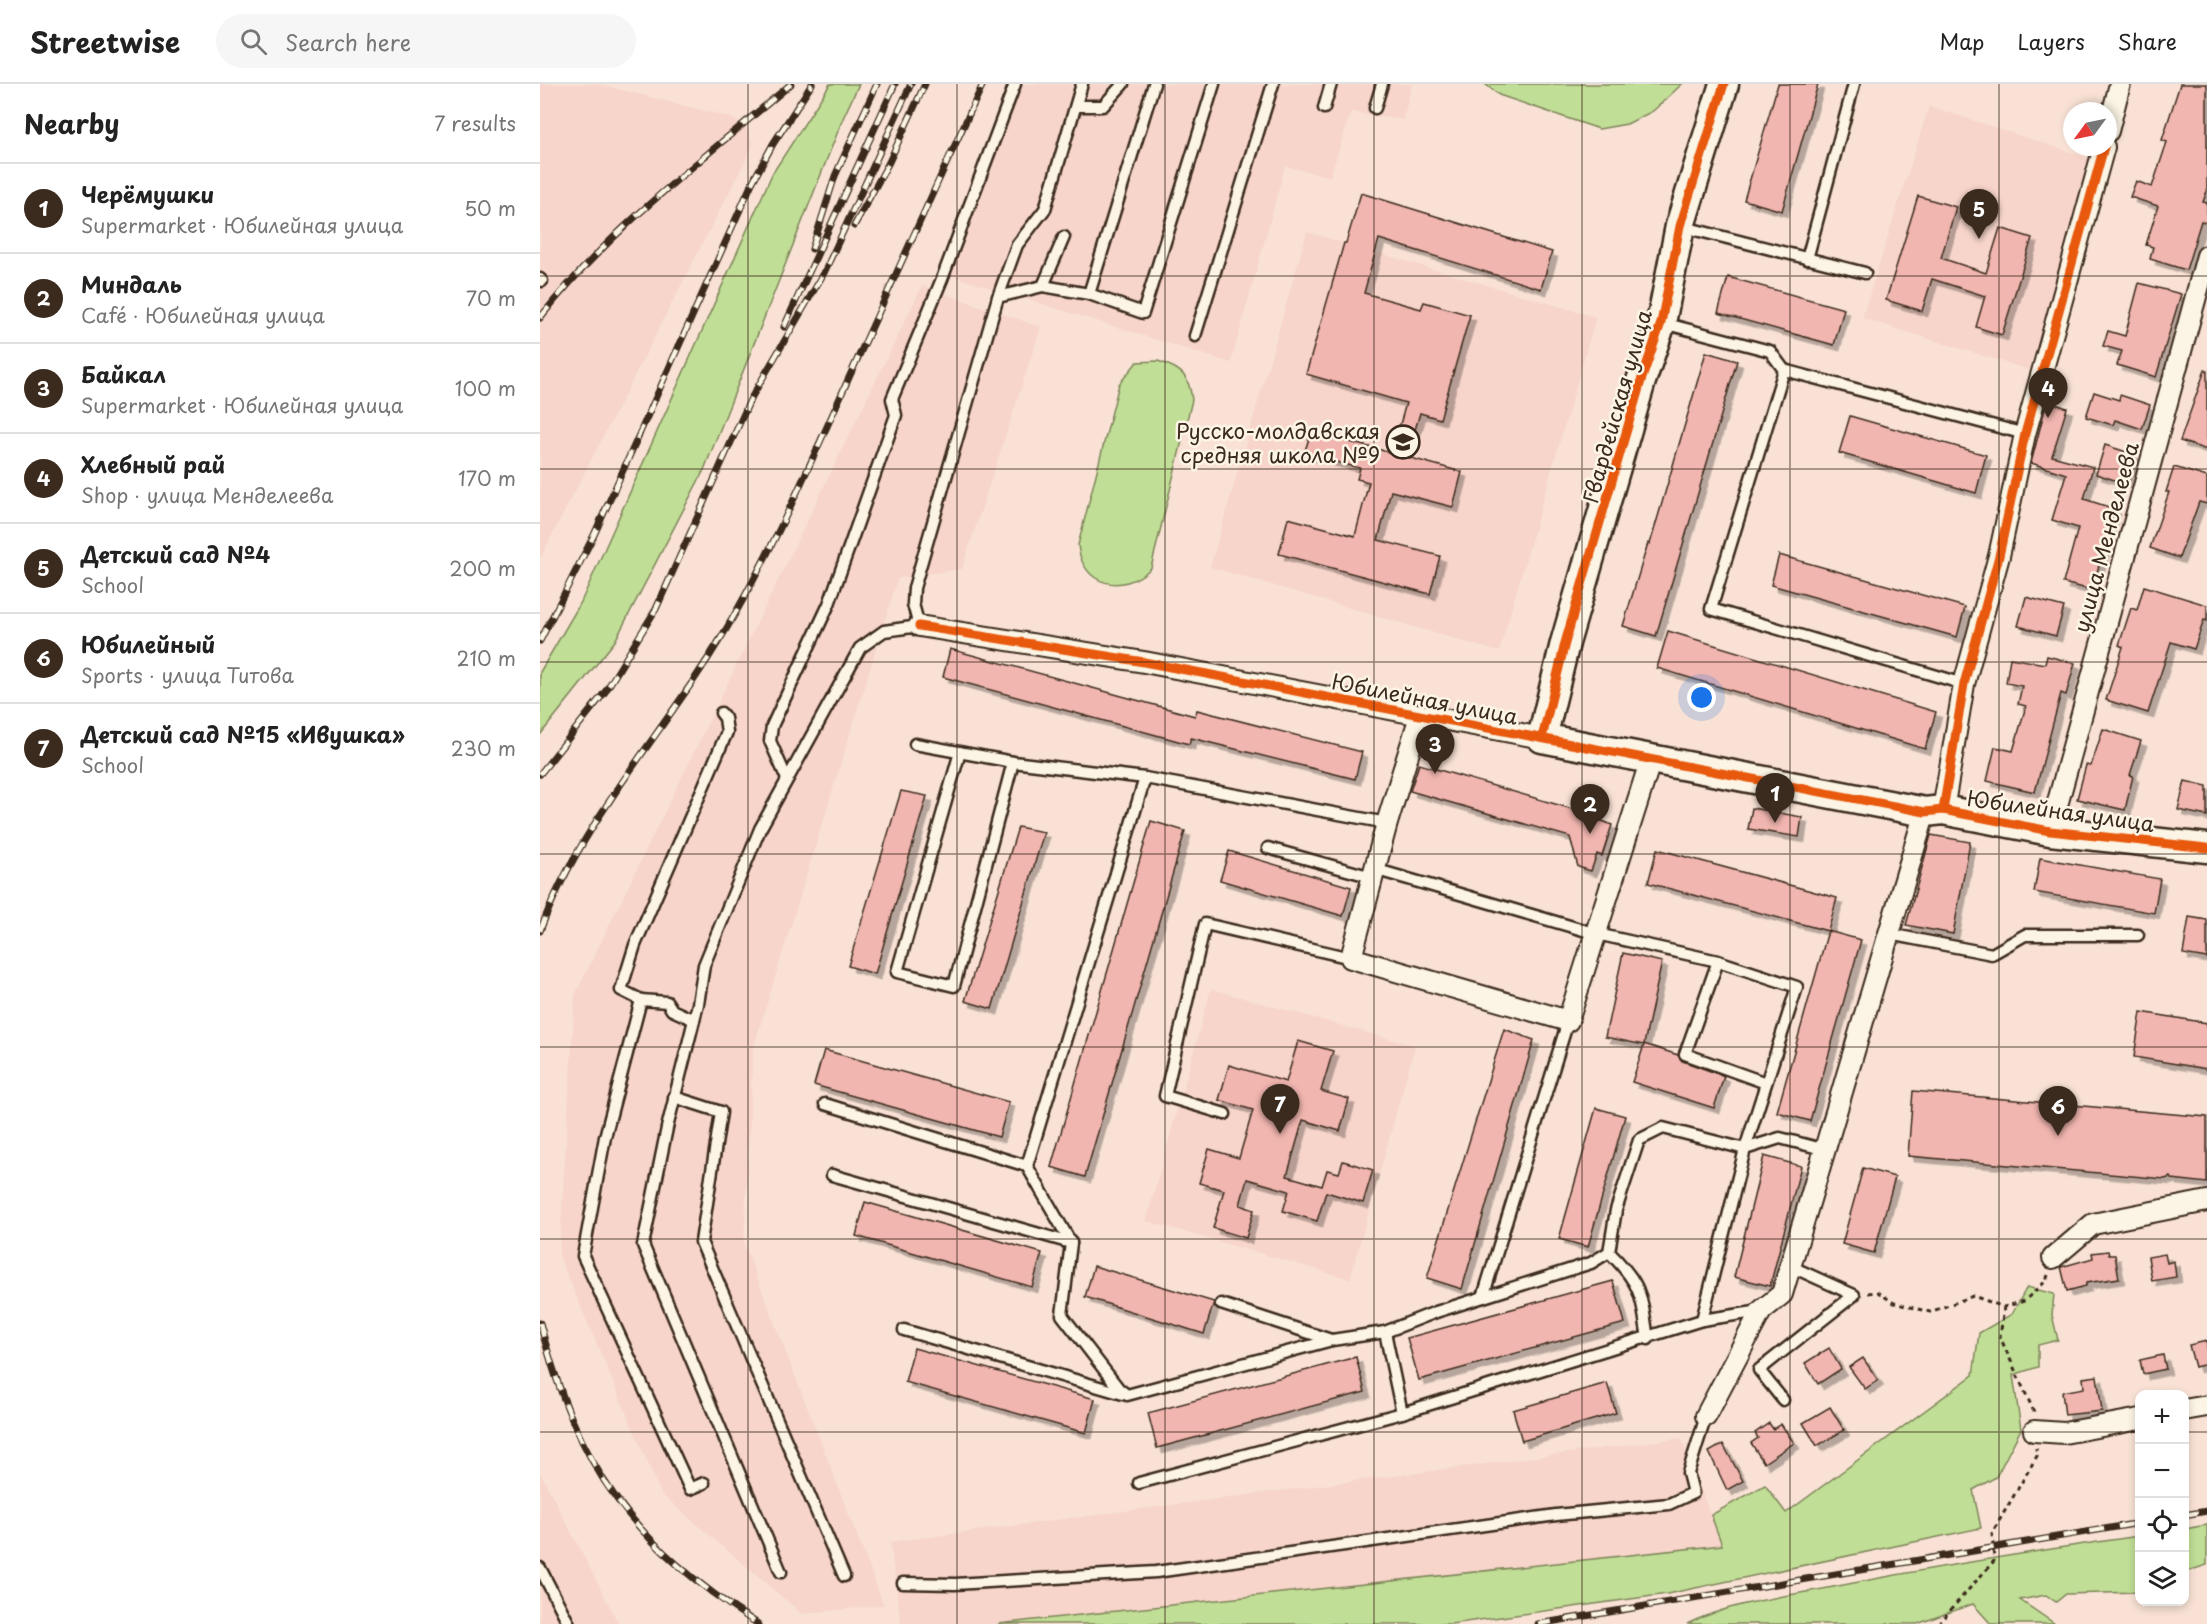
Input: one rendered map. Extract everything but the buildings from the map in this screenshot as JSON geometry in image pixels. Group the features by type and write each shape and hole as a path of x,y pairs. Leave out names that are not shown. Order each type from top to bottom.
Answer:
{"street":[{"name":"Гвардейская улица","path":"1542,738 1565,643 1641,381 1661,323 1680,226 1724,84"},
{"path":"2115,102 2120,84"},
{"path":"1706,1416 1761,1311 1782,1294 1826,1150 1874,976 1934,811 1964,684 1999,556 2025,434 2102,156"},
{"name":"улица Менделеева","path":"2050,831 2207,256"},
{"name":"Юбилейная улица","path":"920,626 1144,662 1420,717 1934,811 2050,831 2207,848"},
{"path":"1420,717 1387,823 1352,958 1568,1022 1651,759"},
{"path":"2053,1258 2092,1224 2207,1201"},
{"path":"2189,1409 2207,1406"},
{"path":"2034,1431 2064,1433 2135,1420"}],"lane":[{"path":"787,779 770,741 772,726 833,593 896,415 892,399 942,279 1015,84"},
{"path":"781,1572 643,1245 694,1020 704,965 760,829 860,648 884,631 920,626 913,604 914,588 998,297 1017,244 1045,209 1082,84"},
{"path":"1076,106 1103,106 1123,84"},
{"path":"1089,294 1154,84"},
{"path":"998,297 1043,286 1089,294 1143,313 1214,84"},
{"path":"1195,336 1273,84"},
{"path":"1324,108 1331,84"},
{"path":"1375,108 1382,84"},
{"path":"1807,259 1854,84"},
{"path":"1680,226 1865,273"},
{"path":"1043,286 1064,237"},
{"path":"1661,323 1770,351 1784,370 2025,434"},
{"path":"1784,370 1712,609 1964,684"},
{"path":"694,1020 672,1010 667,1002 641,1000 621,990 635,945 728,732 721,712"},
{"path":"915,744 1013,762 1145,778 1387,823"},
{"path":"960,752 897,972 954,986 1013,762"},
{"path":"1027,1166 1145,778"},
{"path":"1268,848 1373,873 1597,934 1718,961 1797,987 1745,1149 1702,1320"},
{"path":"1225,1114 1165,1096 1205,924 1352,958"},
{"path":"1889,934 1992,954 2025,935 2138,934"},
{"path":"1718,961 1685,1054 1766,1083"},
{"path":"641,1000 605,1137 584,1256 690,1489 704,1483"},
{"path":"1483,1297 1568,1022"},
{"path":"675,1097 721,1112 701,1242 844,1576"},
{"path":"825,1104 1027,1166 1071,1243 1062,1315 1126,1395"},
{"path":"904,1330 1126,1395 1332,1340 1385,1332 1483,1297 1591,1263 1609,1252 1616,1210 1639,1140 1663,1128 1745,1149 1780,1138 1826,1150"},
{"path":"832,1175 1071,1243"},
{"path":"1609,1252 1631,1273 1641,1291 1648,1339"},
{"path":"1783,1400 1759,1370 1854,1295 1790,1266"},
{"path":"1221,1304 1332,1340"},
{"path":"1139,1483 1402,1413 1648,1339 1702,1320 1761,1311"},
{"path":"1385,1332 1402,1413"},
{"path":"903,1583 955,1584 1156,1572 1556,1515 1669,1504 1692,1494 1688,1473 1706,1416"},
{"path":"540,1568 569,1624"}],"path":[{"path":"1854,1295 1878,1292 1894,1303 1930,1312 1973,1296 2004,1307 2024,1301 2046,1281 2053,1258"},
{"path":"1938,1624 1994,1561 1992,1533"}],"shaded area":[{"path":"540,84 598,84 730,117 748,130 753,146 540,559"},
{"path":"1011,84 1412,84 1403,120 1351,112 1330,177 1285,166 1231,363 939,272"},
{"path":"1929,106 2063,150 2063,156 2083,156 2095,160 2029,370 1862,318"},
{"name":"Русско-молдавская средняя школа №9","path":"1307,232 1596,317 1499,652 1210,567"},
{"path":"922,286 1041,327 962,569 898,578 753,1049 744,1244 884,1605 802,1614 661,1494 559,1256 575,995"},
{"path":"1211,989 1415,1046 1350,1279 1146,1221"},
{"path":"1681,1438 1722,1545 998,1624 901,1624 890,1542"},
{"path":"540,1472 619,1624 540,1624"}],"green space":[{"path":"830,84 859,84 844,116 704,470 615,641 540,735 540,672 581,602 772,174"},
{"path":"1485,84 1682,84 1653,111 1627,124 1599,129 1499,95"},
{"path":"1158,361 1183,374 1189,384 1192,400 1151,568 1128,582 1117,584 1105,582 1095,578 1087,570 1081,559 1078,545 1119,384 1137,362"},
{"path":"2027,1287 2054,1294 2052,1315 2058,1340 2038,1345 2038,1367 2013,1375 2021,1429 1996,1477 1973,1490 1981,1528 1667,1594 1451,1624 998,1624 1722,1545 1711,1515 1765,1485 1786,1513 1973,1375 1979,1333 2012,1314"},
{"path":"2207,1525 2207,1565 2189,1571 2189,1552 2189,1528"},
{"path":"2135,1537 2135,1592 2066,1594 2056,1602 2046,1595 2020,1600 2055,1624 1991,1624 1973,1604 1917,1624 1687,1624 1721,1611 1774,1598 1944,1566"}],"railway":[{"path":"540,318 597,254 628,224 791,84"},
{"path":"540,641 594,535 752,183 773,144 812,84"},
{"path":"812,249 835,176 877,84"},
{"path":"784,327 895,84"},
{"path":"540,774 605,692 656,609 750,400 824,273 911,84"},
{"path":"854,226 889,162 925,84"},
{"path":"540,931 559,888 605,807 686,692 751,584 808,470 983,84"},
{"path":"540,1323 572,1420 592,1461 616,1498 643,1531 676,1563 714,1594 758,1624"},
{"path":"2189,1514 2207,1511"},
{"path":"1538,1624 2135,1524"}],"cycle path":[{"path":"1542,738 1565,643 1641,381 1661,323 1680,226 1724,84"},
{"path":"1943,810 1964,684 1999,556 2025,434 2102,156"},
{"path":"919,626 1144,662 1925,812 1943,810 2050,831 2207,848"}],"place":[{"name":"Детский сад №4","path":"1979,239"},
{"name":"Хлебный рай","path":"2048,418"},
{"name":"Русско-молдавская средняя школа №9","path":"1403,442"},
{"name":"Байкал","path":"1435,774"},
{"name":"Черёмушки","path":"1775,823"},
{"name":"Миндаль","path":"1590,834"},
{"name":"Детский сад №15 «Ивушка»","path":"1280,1134"},
{"name":"Юбилейный","path":"2058,1136"}]}
